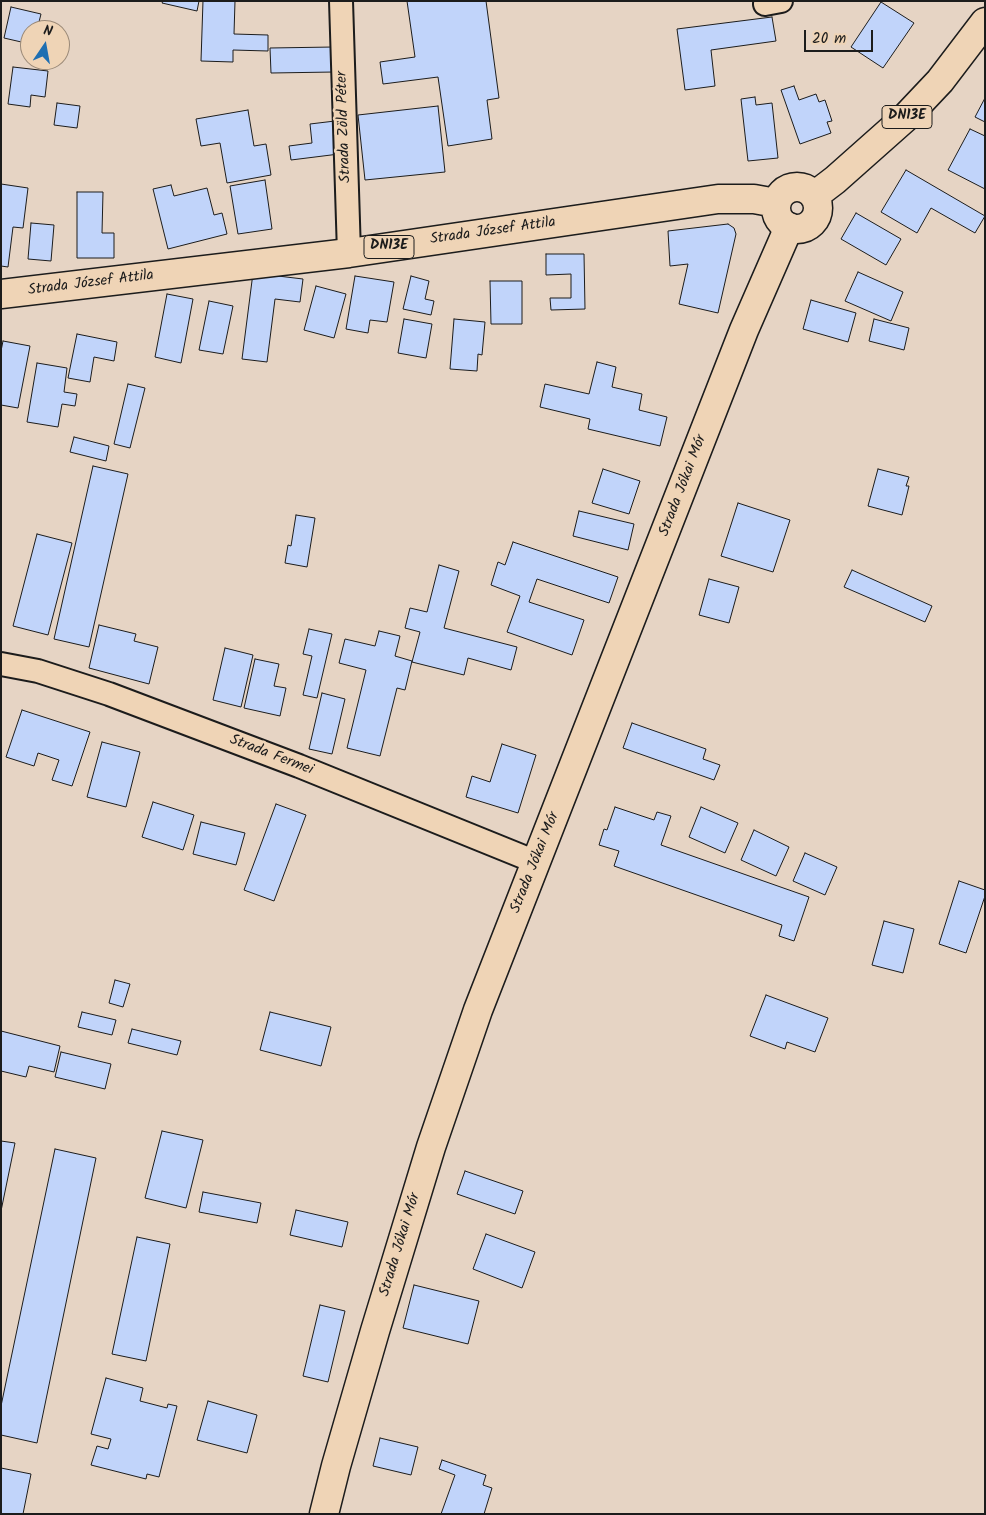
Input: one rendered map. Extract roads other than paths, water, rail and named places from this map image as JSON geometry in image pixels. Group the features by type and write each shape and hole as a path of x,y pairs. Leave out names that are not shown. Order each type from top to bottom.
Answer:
{"main road":[{"name":"DN13E","path":"814,196 835,180 906,117 940,81 985,22"},
{"path":"792,187 804,189 814,196 818,208 813,221 802,228 789,227 780,220 776,203 782,193 792,187"},
{"name":"Strada József Attila","path":"1,294 349,253 718,199 735,198 776,203"},
{"name":"Strada Jókai Mór","path":"324,1514 355,1396 431,1147 478,1010 744,330 789,227"}],"street":[{"name":"Strada Zöld Péter","path":"342,1 349,253"},
{"name":"Strada Fermei","path":"1,664 38,672 109,694 299,766 536,862"}]}
